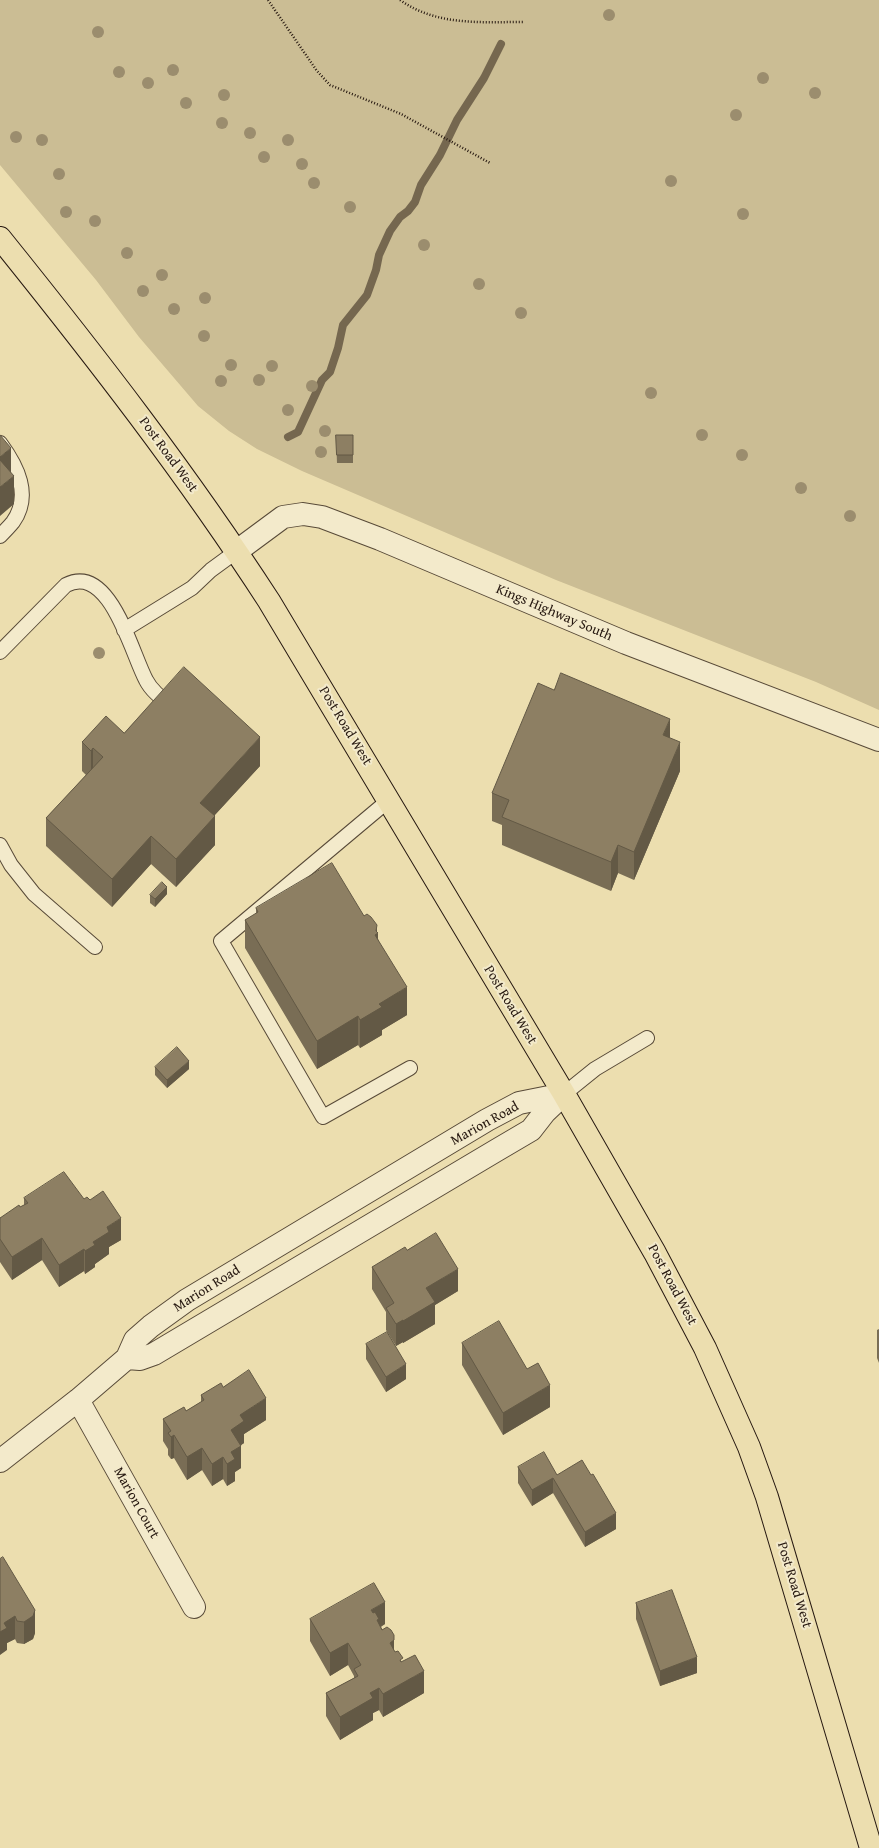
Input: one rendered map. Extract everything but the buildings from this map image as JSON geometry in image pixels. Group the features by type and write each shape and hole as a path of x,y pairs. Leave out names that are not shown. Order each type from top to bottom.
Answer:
{"main road":[{"name":"Post Road West","path":"0,238 134,408 236,551 281,620 564,1094 656,1253 705,1348 749,1447 783,1547 871,1848"}],"street":[{"name":"Kings Highway South","path":"236,551 283,517 303,514 322,517 380,539 633,646 879,740"},
{"name":"Marion Road","path":"127,1358 140,1359 154,1354 531,1130 545,1112 564,1094"},
{"name":"Marion Road","path":"0,1461 78,1400 127,1358 135,1340 151,1326 187,1300 487,1120 519,1104 564,1094"},
{"name":"Marion Court","path":"78,1400 194,1607"}],"lane":[{"path":"0,443 19,474 22,493 19,508 13,522 0,536"},
{"path":"124,630 192,588 211,570 236,551"},
{"path":"0,652 66,585 72,581 88,582 95,586 113,604 146,681 154,692 168,704"},
{"path":"389,800 222,941 323,1117 410,1068"},
{"path":"0,845 11,865 34,894 95,947"},
{"path":"564,1094 595,1069 646,1038"}],"path":[{"path":"268,0 317,71 330,85 400,114 456,143 490,163"},
{"path":"400,0 422,13 448,20 469,22 524,22"}],"shaded area":[{"path":"0,0 879,0 879,710 816,682 556,580 302,471 257,449 229,431 198,406 139,337 96,280 0,165"}],"waterway":[{"path":"288,437 298,432 322,380 330,372 338,348 343,325 367,295 376,270 379,255 390,231 400,217 408,211 415,202 421,185 440,155 457,120 484,78 501,44"}]}
